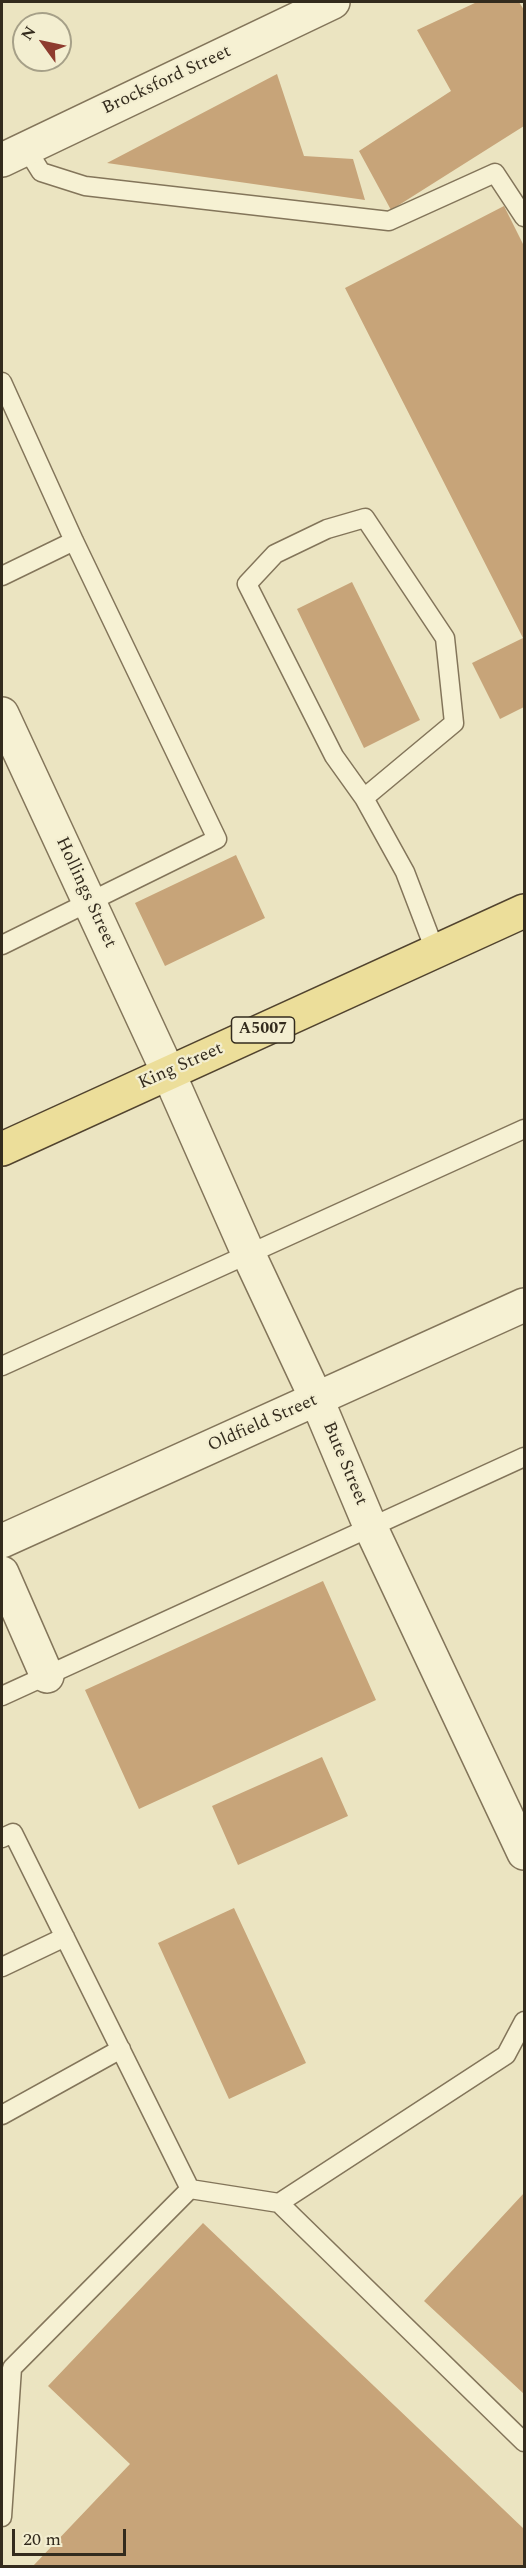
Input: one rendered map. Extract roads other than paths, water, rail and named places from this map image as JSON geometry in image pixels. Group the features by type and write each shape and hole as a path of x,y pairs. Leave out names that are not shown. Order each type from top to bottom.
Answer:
{"main road":[{"name":"King Street","path":"2,1149 525,911"}],"street":[{"name":"Brocksford Street","path":"14,154 333,2"},
{"name":"Hollings Street","path":"2,714 168,1072"},
{"name":"Bute Street","path":"168,1072 316,1400 370,1526 525,1853"},
{"name":"Oldfield Street","path":"2,1541 525,1305"},
{"path":"2,1573 47,1676"}],"lane":[{"path":"14,154 41,172 85,186 389,221 495,173 525,217"},
{"path":"2,382 74,541 217,839 2,945"},
{"path":"364,798 454,723 445,638 365,518 327,528 275,554 247,584 334,756 364,798 405,872 436,952"},
{"path":"2,576 74,541"},
{"path":"2,1366 525,1129"},
{"path":"2,1696 525,1457"},
{"path":"2,1838 13,1833 190,2189"},
{"path":"2,1967 65,1937"},
{"path":"279,2203 506,2055 525,2021"},
{"path":"2,2115 120,2049"},
{"path":"190,2189 279,2203 525,2442"},
{"path":"2,2517 12,2368 190,2189"}]}
